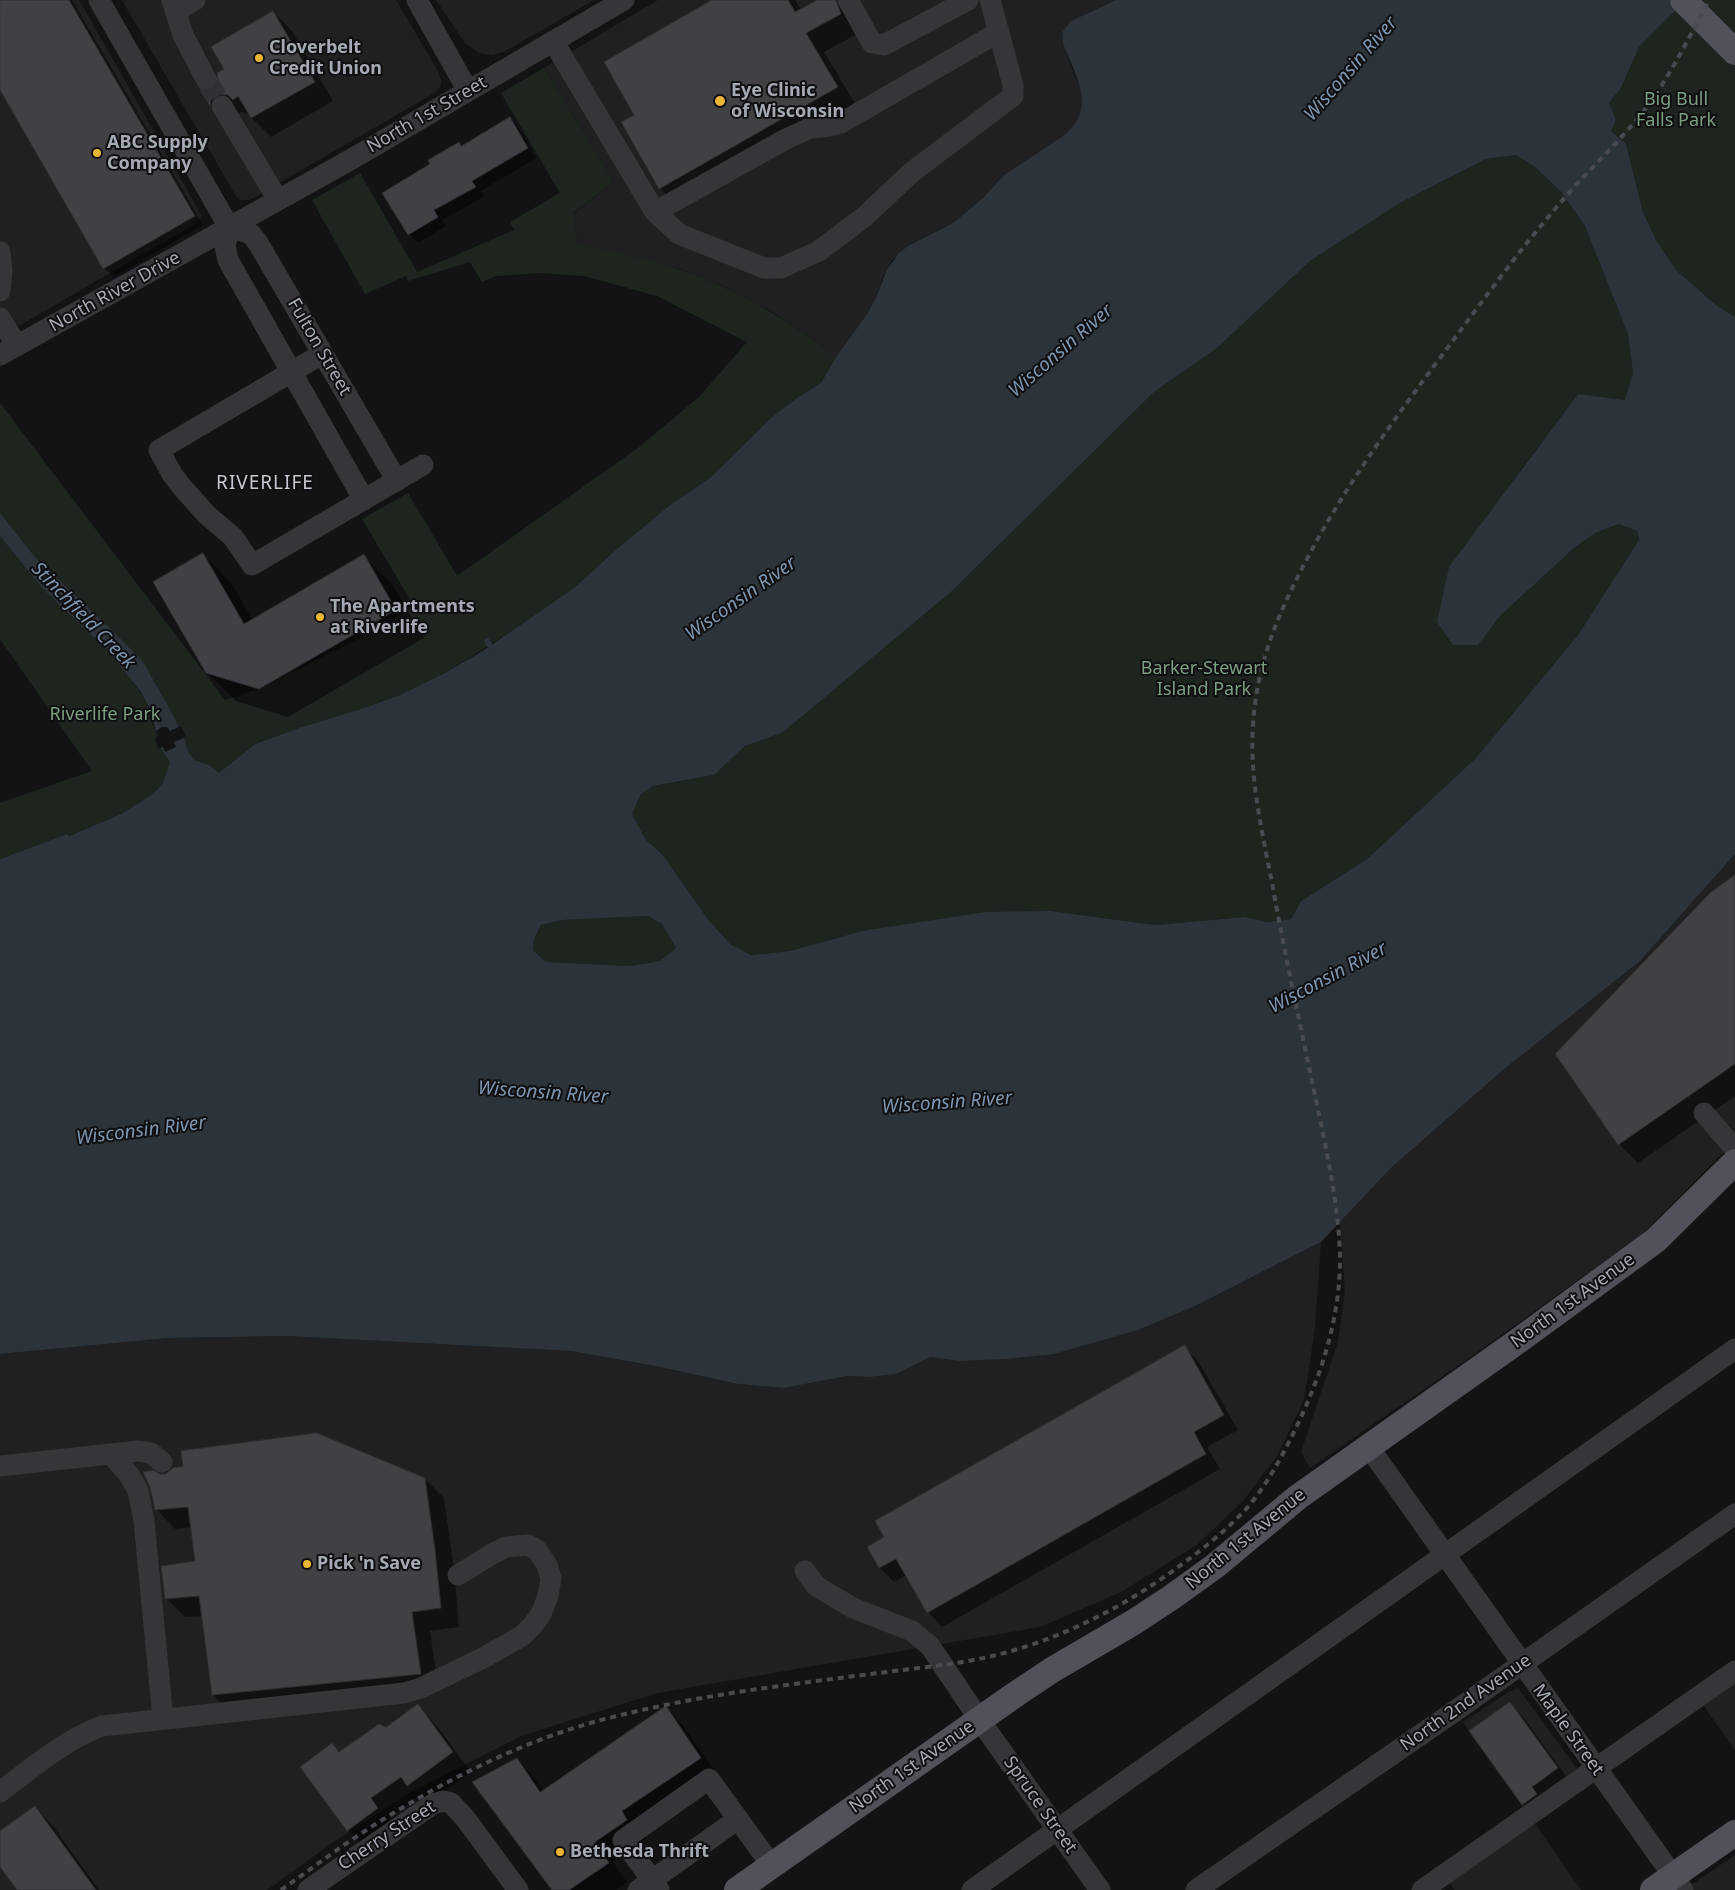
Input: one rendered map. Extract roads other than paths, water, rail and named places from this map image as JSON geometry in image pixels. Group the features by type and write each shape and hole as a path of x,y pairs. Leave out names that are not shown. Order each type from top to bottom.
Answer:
{"main road":[{"path":"1683,0 1735,52"},
{"name":"North 1st Avenue","path":"738,1890 979,1719 1052,1670 1134,1622 1172,1597 1221,1561 1284,1508 1368,1446 1518,1341 1656,1240 1735,1162"},
{"path":"1670,1885 1735,1832"}],"street":[{"path":"99,0 229,227"},
{"path":"195,0 174,6 186,43 206,80"},
{"path":"417,0 468,91"},
{"name":"North 1st Street","path":"229,227 624,0"},
{"path":"848,0 872,42 884,45 968,0"},
{"path":"553,41 655,212 679,234 764,268 781,268 819,251 864,217 912,172 1013,96 1013,85 990,0"},
{"path":"655,212 786,139 810,128 841,123 998,32"},
{"path":"222,106 278,200"},
{"name":"North River Drive","path":"9,351 229,227"},
{"name":"Fulton Street","path":"364,500 228,260 225,246 229,227 246,232 254,238 397,481"},
{"path":"0,252 2,271 0,291"},
{"path":"0,318 9,351"},
{"path":"322,354 160,450 172,474 194,502 232,537 252,565 423,466"},
{"path":"1704,1113 1735,1149"},
{"path":"972,1890 1735,1349"},
{"name":"Maple Street","path":"1368,1446 1595,1767 1670,1885"},
{"path":"0,1466 144,1451 155,1455 162,1462"},
{"path":"112,1455 138,1490 144,1521 163,1720"},
{"name":"North 2nd Avenue","path":"1196,1890 1735,1514"},
{"path":"0,1792 84,1732 102,1726 367,1698 404,1693 421,1688 483,1658 522,1636 541,1614 548,1596 551,1578 547,1565 537,1550 528,1545 506,1547 458,1575"},
{"name":"Spruce Street","path":"805,1570 816,1586 845,1604 912,1631 930,1646 979,1719 1100,1890"},
{"path":"1422,1890 1735,1670"},
{"path":"738,1820 650,1887 622,1840 709,1779 772,1866"},
{"name":"Cherry Street","path":"308,1890 432,1804 443,1801 451,1803 465,1818 514,1889"}],"water":[{"path":"1116,0 1686,0 1639,47 1621,88 1609,103 1616,120 1611,131 1626,144 1643,212 1656,240 1676,270 1716,305 1735,317 1735,854 1640,961 1503,1070 1392,1167 1321,1242 1195,1306 1138,1330 1054,1354 960,1361 930,1357 896,1374 870,1377 847,1376 784,1388 738,1384 655,1366 571,1351 287,1336 168,1338 0,1354 0,859 67,834 69,836 121,814 153,794 163,783 170,762 160,748 150,709 141,692 105,647 43,589 0,536 0,513 35,557 143,662 172,713 183,735 188,751 194,760 209,765 219,773 255,744 400,695 445,673 484,650 574,588 618,548 669,506 711,477 771,418 821,383 836,357 867,314 876,298 887,269 899,253 908,246 953,223 983,198 1004,175 1066,134 1074,125 1082,107 1082,98 1063,38 1063,31 1071,21","holes":["1516,155 1535,167 1561,192 1585,226 1628,334 1633,373 1625,400 1578,394 1449,567 1437,622 1453,645 1478,645 1500,616 1573,549 1595,533 1619,524 1637,531 1639,540 1578,635 1476,758 1367,859 1301,901 1291,919 1267,922 1245,917 1155,925 1051,911 986,912 862,931 790,951 751,955 730,944 707,918 663,855 646,840 632,814 641,794 653,786 714,775 745,746 782,733 952,591 1154,392 1217,348 1310,261 1398,204 1486,159","648,916 662,924 676,948 660,961 630,966 546,962 533,950 534,939 541,925 563,920"]}],"waterway":[{"path":"487,641 494,652"}],"tunnel":[{"path":"206,79 222,106"}],"railway":[{"path":"281,1890 359,1835 400,1809 491,1760 555,1734 621,1715 685,1701 975,1660 1037,1643 1085,1623 1153,1585 1203,1549 1239,1517 1254,1500 1286,1447 1320,1371 1333,1325 1337,1302 1340,1254 1337,1213 1330,1172 1282,939 1255,787 1252,746 1255,702 1259,679 1271,638 1288,597 1322,531 1385,433 1524,246 1566,196 1647,107 1672,68 1709,0"}],"place":[{"name":"Cloverbelt Credit Union","path":"259,58"},
{"name":"Eye Clinic of Wisconsin","path":"720,101"},
{"name":"ABC Supply Company","path":"97,153"},
{"name":"The Apartments at Riverlife","path":"320,617"},
{"name":"Pick 'n Save","path":"307,1564"},
{"name":"Bethesda Thrift","path":"560,1852"}],"district":[{"name":"RIVERLIFE","path":"265,484"}],"water label":[{"name":"Wisconsin River","path":"1351,69"},
{"name":"Wisconsin River","path":"1061,351"},
{"name":"Wisconsin River","path":"741,599"},
{"name":"Stinchfield Creek","path":"83,616"},
{"name":"Wisconsin River","path":"1328,978"},
{"name":"Wisconsin River","path":"543,1093"},
{"name":"Wisconsin River","path":"947,1103"},
{"name":"Wisconsin River","path":"141,1131"}],"park label":[{"name":"Big Bull Falls Park","path":"1676,110"},
{"name":"Barker-Stewart Island Park","path":"1204,680"},
{"name":"Riverlife Park","path":"105,715"}]}
